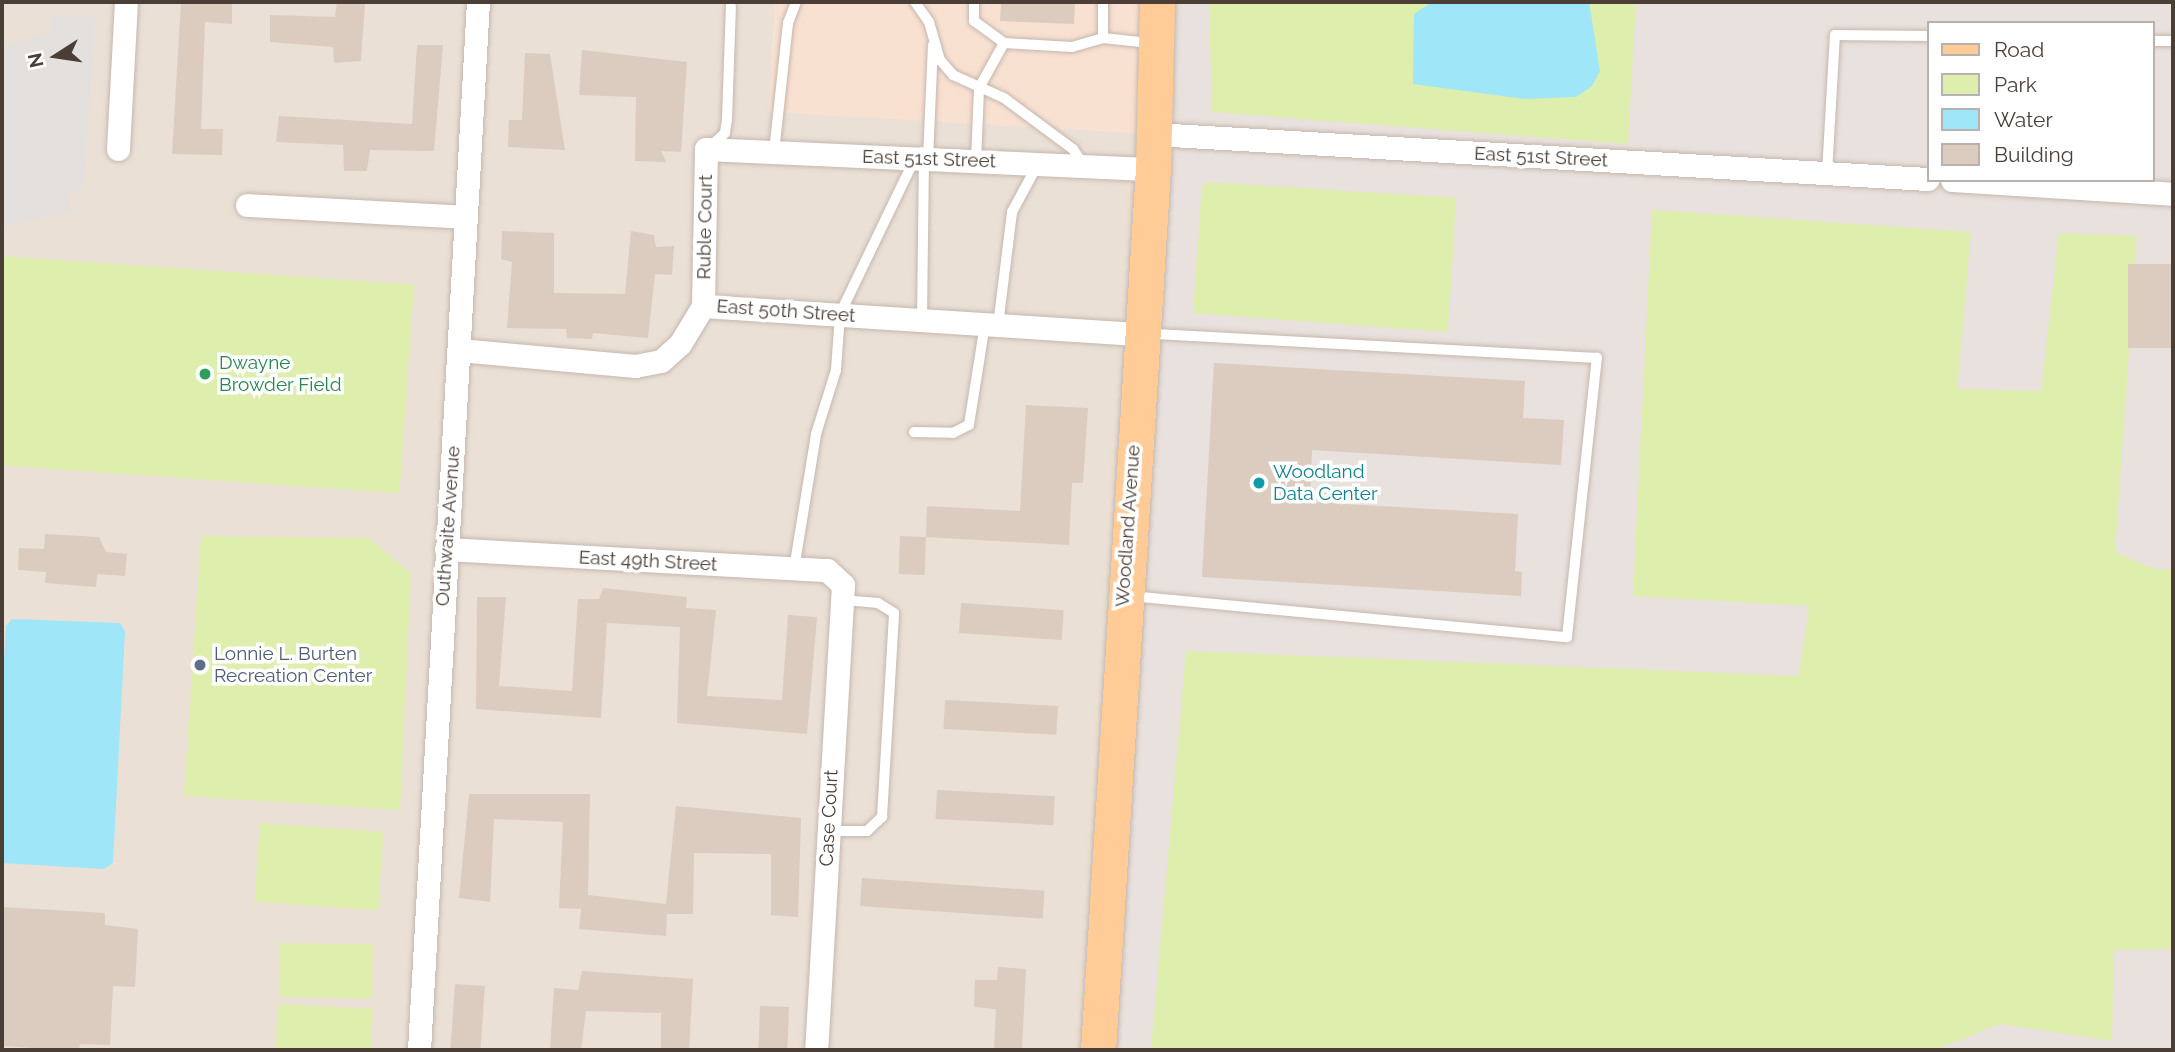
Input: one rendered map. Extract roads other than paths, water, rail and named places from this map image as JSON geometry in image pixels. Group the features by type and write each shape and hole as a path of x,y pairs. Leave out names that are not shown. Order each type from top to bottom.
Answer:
{"main road":[{"name":"Woodland Avenue","path":"1098,1050 1124,595 1153,169 1157,2"}],"street":[{"path":"118,149 125,2"},
{"name":"Outhwaite Avenue","path":"418,1050 478,2"},
{"name":"East 51st Street","path":"1154,134 1926,179"},
{"name":"East 51st Street","path":"706,149 1153,169"},
{"name":"Ruble Court","path":"703,306 706,149"},
{"path":"1983,182 2173,194"},
{"path":"247,205 466,217"},
{"name":"East 50th Street","path":"459,350 635,366 661,360 680,344 703,306 1141,334"},
{"name":"East 49th Street","path":"446,550 827,570 843,593"},
{"name":"Case Court","path":"816,1050 843,593"}],"lane":[{"path":"774,152 788,23 796,2"},
{"path":"915,2 929,22 933,42 922,158 922,320"},
{"path":"974,2 975,21 1004,43 1072,47 1103,38 1156,44"},
{"path":"1103,2 1103,38"},
{"path":"706,149 725,133 731,6"},
{"path":"1827,173 1835,34 1926,36"},
{"path":"2154,41 2173,41"},
{"path":"933,42 953,75 1014,105 1073,149 1084,166"},
{"path":"976,161 979,88 1004,43"},
{"path":"794,569 816,434 836,370 840,314 922,158"},
{"path":"914,432 953,433 969,425 992,324 1012,212 1038,164"},
{"path":"1124,595 1567,637 1597,358 1141,334"},
{"path":"828,831 867,831 882,817 894,613 878,603 843,593"}],"water":[{"path":"1432,2 1589,2 1600,71 1592,86 1576,97 1525,99 1413,84 1414,14"},
{"path":"12,619 120,623 125,631 113,863 104,869 2,863 2,693 6,626"}],"place":[{"name":"Dwayne Browder Field","path":"205,374"},
{"name":"Woodland Data Center","path":"1259,483"},
{"name":"Lonnie L. Burten Recreation Center","path":"200,665"}]}
